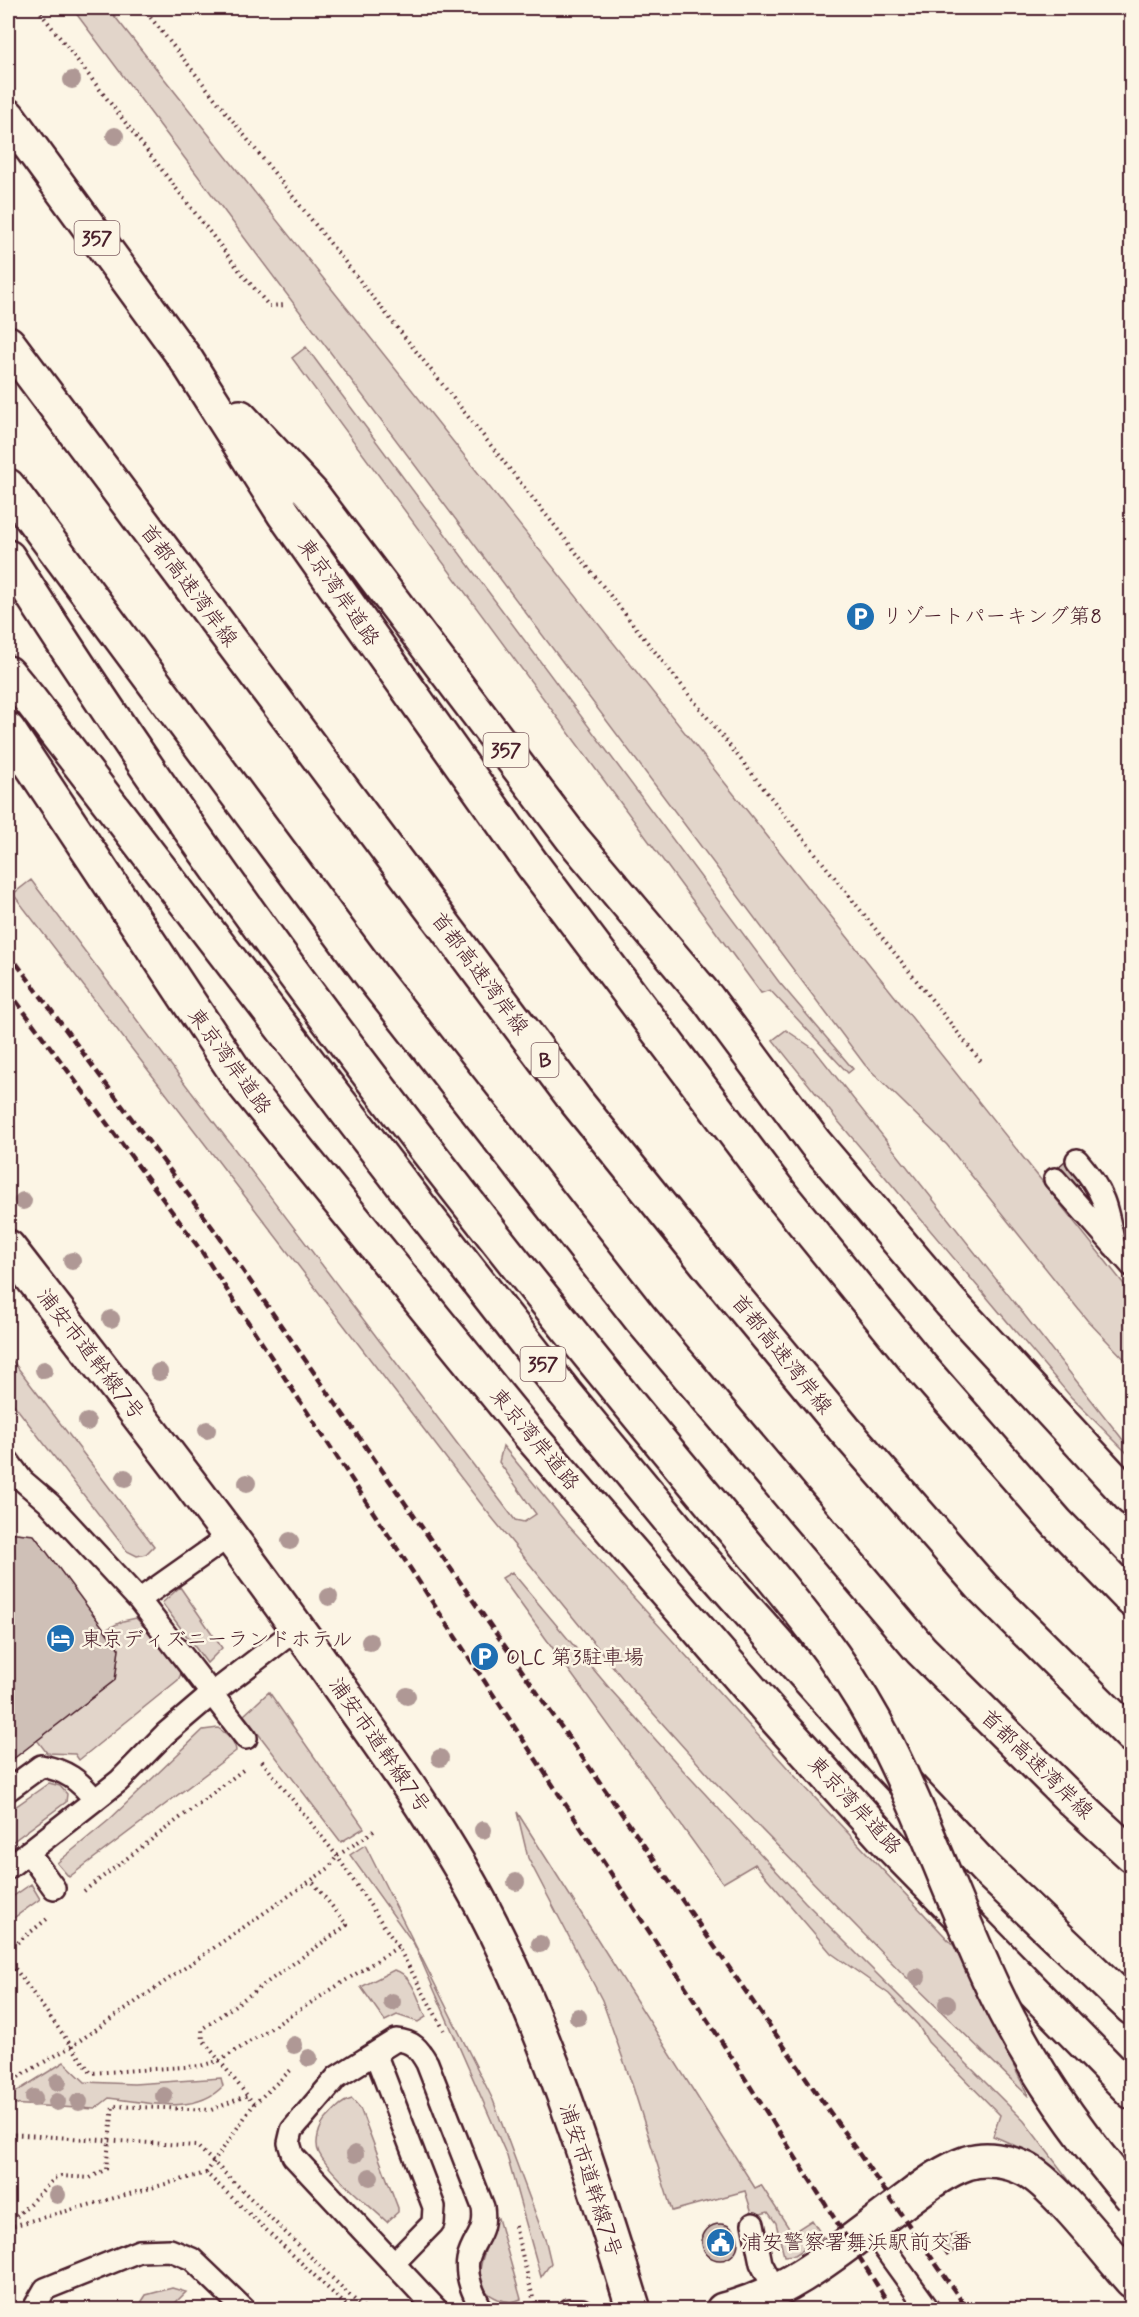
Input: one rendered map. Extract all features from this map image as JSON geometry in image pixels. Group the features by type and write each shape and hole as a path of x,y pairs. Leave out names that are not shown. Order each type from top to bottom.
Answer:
{"main road":[{"name":"東京湾岸道路","path":"8,116 187,361 284,514 532,864 782,1196 928,1376 1057,1523 1131,1600"},
{"name":"首都高速湾岸線","path":"8,344 568,1090 701,1256 844,1429 983,1588 1131,1736"},
{"name":"東京湾岸道路","path":"187,361 312,494 572,838 708,999 830,1161 950,1302 1131,1499"},
{"name":"首都高速湾岸線","path":"8,486 374,979 640,1318 921,1650 1072,1800 1131,1855"},
{"path":"8,557 198,843 324,1016 592,1361 822,1638 850,1678 900,1773 974,1945 1016,2034 1067,2118 1131,2197"},
{"name":"357","path":"8,673 32,701 433,1225 565,1393 701,1558 851,1726 986,1869 1131,2008"},
{"name":"東京湾岸道路","path":"8,730 242,1082 542,1450 778,1721 891,1846 1131,2092"},
{"name":"浦安市道幹線7号","path":"8,1247 231,1534 441,1834 482,1907 520,1987 585,2152 634,2310"},
{"path":"723,2310 753,2302 775,2290 869,2227 939,2176 969,2162 997,2160 1026,2169 1048,2187 1131,2281"}],"lane":[{"path":"1077,1160 1092,1178 1106,1201 1114,1246"},
{"path":"1055,1179 1131,1266"},
{"path":"8,1461 22,1480 50,1504 139,1600 246,1738"},
{"path":"139,1600 231,1534"},
{"path":"8,1868 119,1781 165,1734 213,1693 298,1628"},
{"path":"8,1790 41,1766 60,1769 80,1782 95,1800"},
{"path":"28,1852 54,1888"},
{"path":"437,2310 293,2156 289,2143 292,2130 337,2077 396,2040 405,2041 419,2049 427,2063 483,2207 485,2222 469,2258 468,2269 471,2284 482,2310"},
{"path":"375,2053 434,2207 433,2223 394,2264"},
{"path":"753,2224 761,2263 775,2290"},
{"path":"869,2227 929,2310"},
{"path":"33,2310 34,2304 45,2289 139,2251 170,2250 192,2259 245,2310"},
{"path":"569,2310 582,2310"}],"path":[{"path":"37,8 269,306 285,305"},
{"path":"143,8 982,1063"},
{"path":"260,1757 337,1856 398,1947"},
{"path":"82,1892 251,1764"},
{"path":"8,2083 72,2046 328,1868 337,1856 374,1831"},
{"path":"254,2104 203,2040 202,2029 347,1924 311,1880"},
{"path":"8,1950 54,1914"},
{"path":"8,2226 206,2174 254,2104 293,2068"},
{"path":"8,2226 54,2179 61,2176 90,2178 106,2169 113,2106 211,2110 248,2095"},
{"path":"8,2134 197,2146 365,2310"},
{"path":"206,2174 351,2310"}],"shaded area":[{"path":"72,8 108,8 1131,1293 1131,1366 1087,1320 947,1145 865,1065"},
{"path":"306,347 779,982 853,1069 848,1073 770,990 761,993 292,358"},
{"path":"31,880 515,1520 524,1522 536,1514 499,1462 503,1446 568,1525 803,1785 954,1946 1029,2097 901,1972 712,1779 628,1685 485,1509 13,894"},
{"path":"786,1030 814,1049 1131,1450 1131,1457 1071,1397 838,1121 773,1040"},
{"path":"8,1355 154,1546 146,1554 137,1556 127,1551 8,1397"},
{"path":"512,1572 610,1689 682,1769 805,1902 1024,2121 1072,2184 1068,2187 1034,2157 993,2136 1000,2115 928,2042 918,2025 889,1994 831,1953 755,1864 723,1883 502,1578"},
{"path":"180,1587 222,1648 207,1663 162,1603"},
{"path":"136,1618 180,1664 182,1672 178,1680 79,1760 75,1754 47,1753 37,1740 115,1680 119,1649 105,1630 123,1621"},
{"path":"269,1692 364,1828 341,1842 244,1715"},
{"path":"218,1728 232,1740 236,1751 69,1877 57,1863 109,1820 203,1730"},
{"path":"49,1783 60,1786 67,1794 66,1802 8,1845 8,1812"},
{"path":"517,1812 755,2188 761,2185 792,2233 812,2220 823,2237 795,2255 784,2256 776,2223 768,2212 753,2216 745,2191 672,2211 633,2087 602,2000 528,1858"},
{"path":"365,1845 493,2100 546,2242 551,2263 541,2277 507,2156 414,1944 350,1855"},
{"path":"31,1884 40,1899 8,1922 8,1900"},
{"path":"394,1970 406,1976 418,1996 426,2017 418,2022 397,2015 385,2021 361,1987"},
{"path":"64,2062 85,2082 134,2084 221,2078 223,2086 212,2095 184,2104 154,2104 109,2098 95,2109 8,2104 8,2097"},
{"path":"352,2099 360,2108 398,2208 398,2212 387,2222 331,2170 319,2153 318,2135 324,2121 341,2104"},
{"path":"498,2218 521,2299 515,2301 501,2300 488,2293 480,2279 482,2261 494,2223"},
{"path":"172,2288 186,2292 169,2309 137,2309 146,2295"}],"building":[{"path":"1066,1160 1083,1182 1074,1189 1056,1169"},
{"name":"東京ディズニーランドホテル","path":"8,1532 34,1535 119,1649 115,1680 8,1763"},
{"name":"浦安警察署舞浜駅前交番","path":"720,2224 732,2230 738,2242 732,2254 720,2260 708,2254 702,2242 708,2230"},
{"path":"955,2233 963,2245 947,2255 939,2243"}],"railway":[{"path":"8,952 218,1235 968,2310"},
{"path":"8,990 202,1252 716,2033 893,2310"}],"place":[{"name":"リゾートパーキング第8","path":"861,616"},
{"name":"東京ディズニーランドホテル","path":"60,1639"},
{"name":"OLC 第3駐車場","path":"485,1657"},
{"name":"浦安警察署舞浜駅前交番","path":"720,2242"}]}
